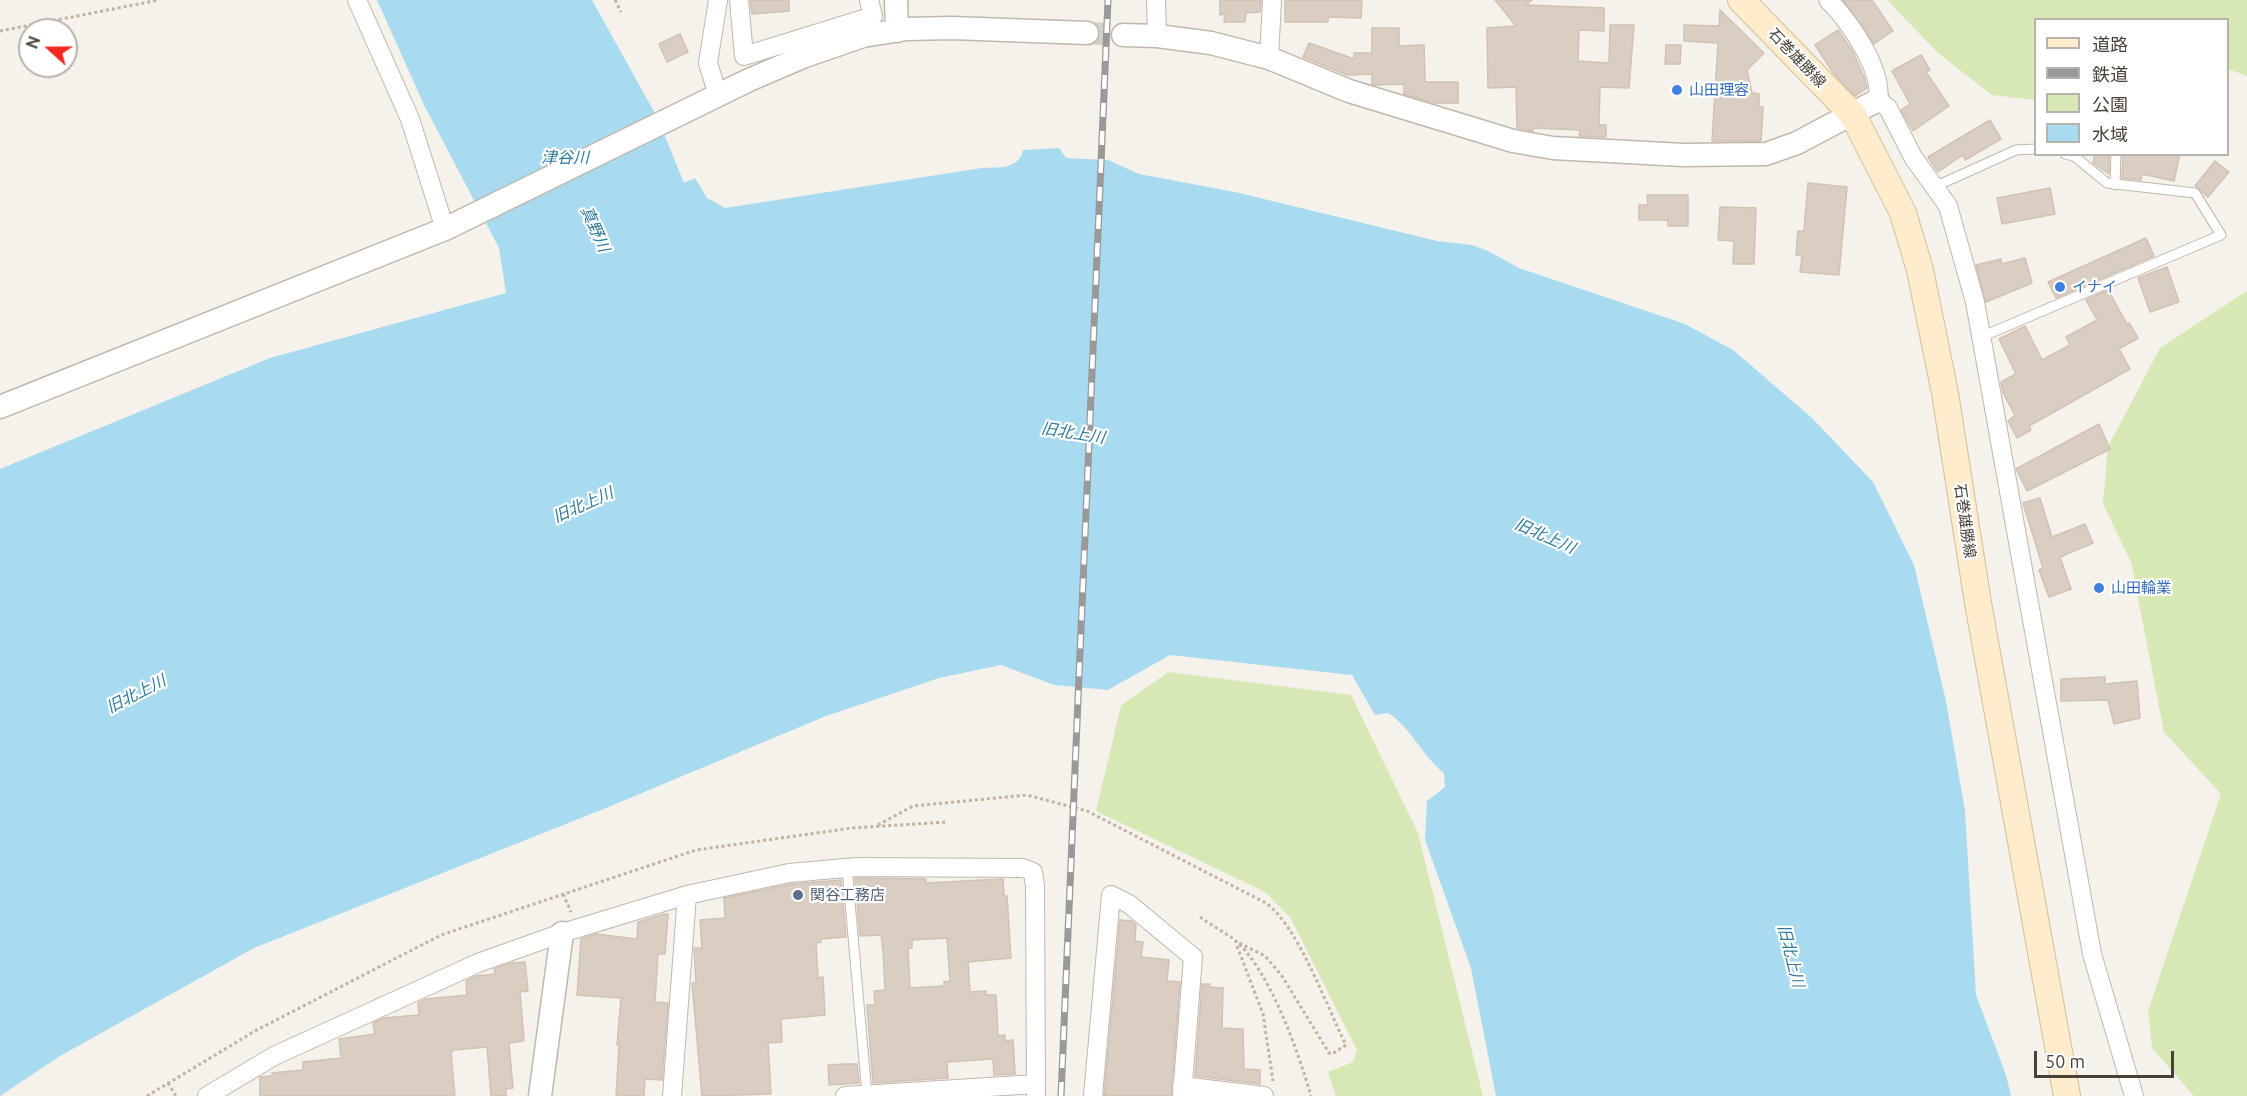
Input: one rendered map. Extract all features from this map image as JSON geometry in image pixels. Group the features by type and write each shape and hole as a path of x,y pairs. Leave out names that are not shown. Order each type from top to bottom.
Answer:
{"main road":[{"name":"石巻雄勝線","path":"1741,0 1853,116 1903,213 1922,279 1947,404 1978,603 2067,1096"}],"street":[{"path":"357,0 410,119 445,229"},
{"path":"718,0 708,63 718,96"},
{"path":"739,0 744,56 873,16 869,0"},
{"path":"896,0 897,31"},
{"path":"1156,0 1157,36"},
{"path":"1269,58 1272,0"},
{"path":"1124,35 1157,36 1211,43 1269,58 1349,91 1485,133 1553,148 1683,155 1766,154 1797,143 1853,116 1878,100 1880,89 1870,62 1843,15 1828,0"},
{"path":"0,407 445,229 805,56 864,36 897,31 952,28 1087,33"},
{"path":"1878,100 1888,108 1913,157 1950,213 1974,302 2091,954 2134,1096"},
{"path":"207,1096 296,1046 478,963 562,933 687,895 789,873 847,868 1023,868 1033,872 1035,886 1036,1090 845,1096"},
{"path":"672,1096 687,895"},
{"path":"1093,1096 1111,895 1129,904 1192,957 1182,1091 1264,1096"},
{"path":"540,1096 562,933"}],"lane":[{"path":"1934,187 2016,150 2034,149"},
{"path":"1981,338 2221,235 2195,193 2107,183 2074,156"},
{"path":"2115,184 2116,156"},
{"path":"847,868 867,1095"}],"path":[{"path":"0,30 159,0"},
{"path":"615,0 621,12"},
{"path":"877,826 913,806 1027,795 1087,811 1266,903 1278,912 1303,955 1346,1045 1343,1049 1329,1053 1282,976 1265,956 1235,941 1200,917"},
{"path":"147,1096 255,1031 441,935 696,850 877,826 948,822"},
{"path":"1235,941 1263,1014 1274,1094 1264,1096"},
{"path":"1235,941 1270,991 1291,1037 1311,1096"},
{"path":"168,1083 176,1096"}],"green space":[{"path":"1887,0 2247,0 2247,76 2229,69 2229,18 2034,18 2034,100 1992,95 1938,53"},
{"path":"2247,291 2247,1096 2194,1096 2152,1048 2148,1011 2221,794 2164,732 2131,562 2103,504 2108,447 2160,348"},
{"path":"1168,672 1351,695 1418,833 1483,1096 1336,1096 1328,1072 1353,1062 1357,1050 1290,917 1265,892 1096,811 1121,706"}],"water":[{"path":"377,0 592,0 657,117 684,183 695,178 707,198 725,208 1007,166 1017,161 1023,150 1059,148 1066,158 1108,160 1139,174 1235,192 1437,241 1472,245 1519,268 1685,324 1733,350 1811,417 1873,482 1914,565 1946,701 1965,811 1976,995 2006,1075 2011,1096 1496,1096 1471,968 1425,840 1427,801 1445,787 1444,773 1396,719 1388,713 1375,715 1352,675 1170,655 1108,690 1054,685 1001,665 939,678 826,716 606,808 254,948 60,1056 0,1096 0,469 270,358 506,293 499,248 424,105"}],"building":[{"path":"750,0 789,0 789,11 752,14"},
{"path":"1220,0 1261,0 1260,12 1246,13 1245,22 1224,22 1225,14 1220,15"},
{"path":"1285,0 1362,0 1361,18 1328,17 1328,22 1285,22"},
{"path":"1495,0 1532,0 1526,5 1604,8 1604,31 1579,30 1578,61 1609,63 1610,25 1634,25 1629,88 1600,87 1599,125 1606,125 1606,137 1579,136 1580,130 1533,128 1533,131 1517,128 1516,87 1488,88 1487,28 1516,26"},
{"path":"1843,0 1872,0 1893,31 1874,44"},
{"path":"1720,10 1764,53 1747,70 1752,93 1759,94 1759,107 1763,107 1761,141 1712,141 1718,43 1684,41 1684,25 1719,26"},
{"path":"1372,28 1399,28 1399,46 1424,45 1425,82 1458,82 1458,103 1435,103 1404,94 1404,84 1374,85 1372,74 1347,75 1303,57 1309,43 1354,59 1354,53 1372,53"},
{"path":"1838,30 1853,52 1867,88 1855,96 1834,74 1815,45"},
{"path":"680,34 688,52 667,62 659,44"},
{"path":"1666,45 1681,45 1680,64 1665,64"},
{"path":"1921,55 1930,70 1926,72 1949,106 1913,131 1901,110 1910,104 1892,71"},
{"path":"1990,120 2001,139 1965,160 1963,155 1938,172 1928,157"},
{"path":"2095,156 2109,156 2109,174 2093,163"},
{"path":"2123,156 2180,156 2174,181 2142,174 2141,180 2122,178"},
{"path":"2215,161 2229,172 2208,197 2195,186"},
{"path":"1808,183 1847,187 1839,275 1800,272 1802,256 1796,255 1798,231 1804,231"},
{"path":"2050,188 2055,214 2002,224 1997,198"},
{"path":"1647,195 1688,195 1688,226 1668,226 1668,220 1639,220 1639,205 1648,205"},
{"path":"1720,207 1756,208 1754,264 1733,264 1734,241 1718,240"},
{"path":"2146,238 2154,256 2056,298 2048,282"},
{"path":"2025,258 2032,283 1986,302 1976,265 2001,259 2002,264"},
{"path":"2167,267 2179,302 2150,312 2138,278"},
{"path":"2108,290 2127,324 2129,323 2138,338 2119,349 2130,369 2029,426 2031,430 2017,438 2008,421 2015,415 2003,393 2001,382 2016,374 1999,339 2025,326 2042,360 2070,345 2066,337 2097,320 2086,300"},
{"path":"2099,424 2110,449 2027,491 2016,469"},
{"path":"2040,498 2052,537 2085,524 2093,543 2060,557 2071,589 2049,597 2039,570 2043,568 2023,503"},
{"path":"2105,677 2105,684 2137,681 2140,718 2114,724 2108,700 2061,701 2061,679"},
{"path":"855,878 926,879 926,883 1003,879 1004,896 1007,896 1011,958 968,962 970,992 986,991 986,995 996,995 998,1036 1005,1035 1005,1041 1013,1040 1015,1074 994,1075 993,1059 947,1062 948,1078 873,1083 867,1005 875,1005 874,991 885,990 883,950 881,935 860,936","holes":["947,938 950,981 944,982 944,986 910,988 908,948 912,948 912,940"]},
{"path":"841,880 846,937 821,939 821,942 816,943 818,978 823,977 825,1015 781,1019 782,1042 768,1043 771,1094 702,1096 692,983 696,983 694,948 702,948 700,920 725,918 724,898 791,884"},
{"path":"668,914 665,954 658,954 655,1002 668,1003 662,1080 645,1079 644,1096 616,1096 621,998 577,995 581,939 596,934 637,939 638,922"},
{"path":"1120,920 1132,921 1136,925 1135,941 1143,942 1141,957 1169,960 1167,981 1180,982 1171,1096 1104,1096"},
{"path":"525,962 528,991 520,992 524,1041 509,1043 513,1088 506,1089 506,1096 491,1096 487,1047 453,1050 451,1053 455,1096 260,1096 260,1077 272,1076 272,1073 303,1070 303,1062 341,1058 339,1039 375,1034 373,1023 384,1018 419,1015 418,1003 426,999 467,995 466,981 476,976 495,974 494,969 511,963"},
{"path":"1202,984 1223,988 1222,1028 1243,1029 1244,1069 1260,1070 1260,1084 1195,1076"},
{"path":"857,1064 859,1083 829,1085 828,1065"}],"tunnel":[{"path":"1087,33 1123,35"}],"railway":[{"path":"1061,1096 1108,0"}],"place":[{"name":"山田理容","path":"1677,90"},
{"name":"イナイ","path":"2060,287"},
{"name":"山田輪業","path":"2099,588"},
{"name":"関谷工務店","path":"798,895"}],"water label":[{"name":"津谷川","path":"565,158"},
{"name":"真野川","path":"595,229"},
{"name":"旧北上川","path":"1073,433"},
{"name":"旧北上川","path":"583,505"},
{"name":"旧北上川","path":"1545,536"},
{"name":"旧北上川","path":"136,694"},
{"name":"旧北上川","path":"1791,956"}]}
